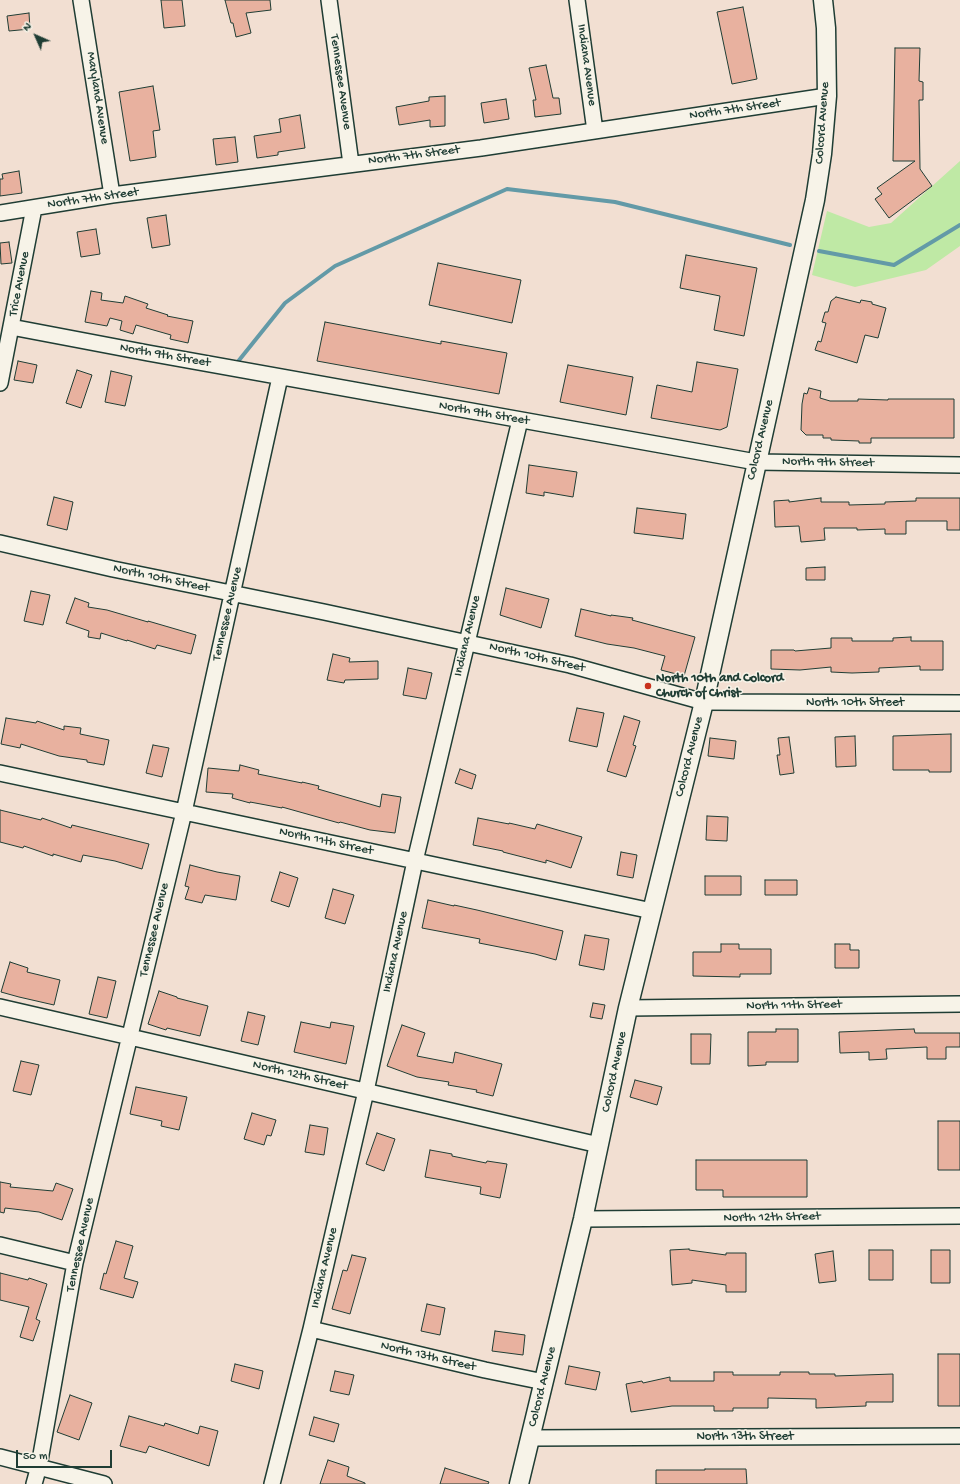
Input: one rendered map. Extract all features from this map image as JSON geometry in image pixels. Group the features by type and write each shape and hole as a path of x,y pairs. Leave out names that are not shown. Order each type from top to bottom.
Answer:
{"street":[{"name":"Maryland Avenue","path":"81,0 112,195"},
{"name":"Tennessee Avenue","path":"329,0 351,164"},
{"name":"Indiana Avenue","path":"577,0 595,131"},
{"name":"Colcord Avenue","path":"519,1484 583,1219 628,1008 704,702 815,200 822,154 827,96 826,28 823,0"},
{"name":"North 7th Street","path":"0,213 112,195 595,131 827,96"},
{"name":"Trice Avenue","path":"0,383 34,208"},
{"name":"North 9th Street","path":"11,327 280,377 756,462 960,465"},
{"name":"Tennessee Avenue","path":"34,1484 39,1466 75,1263 184,812 280,377"},
{"name":"Indiana Avenue","path":"272,1484 311,1329 366,1091 415,861 520,420"},
{"name":"North 10th Street","path":"0,543 113,569 467,642 570,665 704,702 960,704"},
{"name":"North 11th Street","path":"0,773 652,911"},
{"name":"North 11th Street","path":"628,1008 960,1004"},
{"name":"North 12th Street","path":"0,1007 599,1145"},
{"name":"North 12th Street","path":"583,1219 960,1216"},
{"path":"0,1245 75,1263"},
{"name":"North 13th Street","path":"311,1329 485,1370 544,1382"},
{"name":"North 13th Street","path":"530,1438 960,1436"},
{"path":"0,1456 104,1484"}],"green space":[{"path":"960,161 960,246 926,270 855,287 812,275 827,211 869,227 891,223"}],"building":[{"path":"161,0 182,0 185,26 164,28"},
{"path":"225,0 270,0 271,10 246,13 251,33 236,37"},
{"path":"743,7 757,79 732,84 717,12"},
{"path":"29,13 30,29 9,31 7,16"},
{"path":"895,48 920,48 919,81 923,82 923,100 919,100 920,169 932,186 889,218 875,199 882,194 877,188 915,161 893,161"},
{"path":"546,65 553,98 559,98 561,114 535,117 533,100 536,100 529,68"},
{"path":"153,86 160,130 153,131 156,157 130,161 119,92"},
{"path":"445,96 445,126 430,127 430,120 399,125 396,107 429,101 429,97"},
{"path":"506,99 509,119 484,123 481,103"},
{"path":"300,115 305,148 278,152 278,155 257,158 254,136 281,132 279,119"},
{"path":"235,137 238,162 216,165 213,139"},
{"path":"19,171 22,193 0,196 0,179 3,179 2,174"},
{"path":"166,215 170,245 152,248 147,218"},
{"path":"96,229 100,254 81,257 77,232"},
{"path":"9,242 12,263 1,264 0,243"},
{"path":"686,255 757,268 744,336 714,330 720,296 680,288"},
{"path":"438,263 521,280 512,323 429,305"},
{"path":"91,291 102,293 101,300 123,303 125,296 148,304 146,308 168,315 167,316 193,321 188,343 170,339 171,335 136,325 133,334 120,330 122,321 110,318 107,326 85,322"},
{"path":"836,297 860,303 861,300 872,302 872,304 886,308 878,338 865,335 857,363 815,350 818,341 821,342 826,323 822,322 825,312 828,312 831,301"},
{"path":"325,322 441,344 441,341 507,353 499,394 317,361"},
{"path":"18,361 37,365 33,383 14,380"},
{"path":"697,362 738,369 727,427 720,430 651,418 657,385 692,392"},
{"path":"568,365 633,377 626,415 560,402"},
{"path":"77,370 92,375 81,408 66,403"},
{"path":"111,371 132,376 125,406 105,402"},
{"path":"809,388 821,391 820,398 830,401 858,401 858,399 954,399 954,438 871,438 871,443 859,443 859,441 831,440 831,438 823,438 823,435 806,435 801,430 802,404 804,393 807,394"},
{"path":"529,465 577,472 573,497 544,492 544,496 526,493"},
{"path":"54,497 73,502 67,530 47,525"},
{"path":"821,498 821,502 849,502 849,505 916,501 916,498 960,498 960,530 947,530 947,521 906,521 906,534 885,534 885,529 857,530 857,528 824,528 825,540 801,542 799,526 775,527 774,501 789,500 789,502"},
{"path":"637,508 686,514 683,539 634,533"},
{"path":"825,567 825,580 806,580 806,568"},
{"path":"506,588 549,599 541,628 500,615"},
{"path":"31,591 50,595 43,625 24,621"},
{"path":"75,598 89,603 88,607 107,610 196,635 191,654 157,645 155,649 101,633 100,639 88,637 89,631 66,623"},
{"path":"581,609 611,616 633,618 632,620 695,637 684,676 661,670 665,656 575,636"},
{"path":"911,637 911,641 943,641 943,670 920,670 920,666 879,668 879,672 852,673 831,672 831,667 800,670 771,669 771,650 795,651 831,648 831,638 852,638 852,641 893,641 893,638"},
{"path":"333,654 350,658 349,662 378,661 378,679 345,680 344,683 327,680"},
{"path":"408,668 432,673 426,699 403,695"},
{"path":"577,708 604,713 597,747 569,741"},
{"path":"624,716 640,721 633,745 636,746 626,777 607,771"},
{"path":"6,718 36,723 37,721 64,730 64,726 81,728 80,734 109,740 104,765 87,762 87,760 59,756 21,744 20,748 1,744"},
{"path":"951,734 951,772 929,772 929,770 893,770 893,736"},
{"path":"855,736 856,766 836,767 835,737"},
{"path":"789,737 794,773 780,775 777,755 780,755 778,738"},
{"path":"710,738 736,741 734,759 708,756"},
{"path":"153,745 169,748 162,777 146,773"},
{"path":"240,765 259,770 258,774 319,786 318,789 380,807 382,794 401,797 395,833 370,830 339,823 282,807 250,803 232,798 233,794 206,792 208,768 239,771"},
{"path":"460,769 476,775 472,789 455,783"},
{"path":"0,810 41,820 42,818 71,828 72,825 149,844 142,869 115,861 83,855 81,862 53,854 53,856 24,846 23,848 0,842"},
{"path":"707,816 728,817 727,841 706,840"},
{"path":"478,818 535,829 537,824 582,837 571,868 546,860 546,863 503,851 473,845"},
{"path":"621,852 637,855 633,878 617,875"},
{"path":"190,865 240,876 236,900 205,895 202,903 185,899 189,887 185,886"},
{"path":"280,872 298,878 289,907 271,901"},
{"path":"705,876 741,876 741,895 705,895"},
{"path":"765,880 797,880 797,895 765,895"},
{"path":"333,889 354,895 345,924 325,918"},
{"path":"428,900 477,910 563,931 556,960 535,954 479,943 480,939 422,928"},
{"path":"585,935 609,939 604,970 579,965"},
{"path":"721,944 739,944 739,949 771,949 771,974 740,974 740,977 693,976 693,952 721,952"},
{"path":"835,944 850,944 850,950 859,950 859,968 835,968"},
{"path":"10,962 28,968 27,972 60,980 54,1005 1,992"},
{"path":"98,977 116,981 107,1018 89,1014"},
{"path":"159,991 177,998 208,1006 200,1036 167,1028 166,1030 148,1024"},
{"path":"593,1003 605,1005 602,1019 590,1017"},
{"path":"248,1012 265,1016 258,1045 241,1041"},
{"path":"301,1022 330,1028 331,1022 354,1026 346,1064 294,1052"},
{"path":"402,1025 425,1033 417,1056 453,1063 455,1052 502,1064 493,1096 476,1092 477,1090 448,1085 449,1082 417,1077 387,1066"},
{"path":"776,1029 798,1029 798,1062 766,1062 766,1065 748,1066 748,1032 776,1032"},
{"path":"914,1029 915,1033 960,1033 960,1047 946,1047 946,1059 927,1059 927,1047 886,1049 887,1059 869,1060 869,1052 840,1053 839,1032"},
{"path":"691,1034 711,1034 710,1064 691,1064"},
{"path":"21,1061 39,1065 31,1095 13,1091"},
{"path":"635,1080 662,1087 657,1105 630,1097"},
{"path":"136,1087 187,1097 179,1130 161,1126 162,1121 130,1114"},
{"path":"252,1113 276,1120 271,1136 267,1135 264,1145 244,1139"},
{"path":"938,1121 960,1121 960,1170 938,1170"},
{"path":"310,1125 328,1128 324,1155 305,1152"},
{"path":"377,1133 395,1139 384,1171 366,1164"},
{"path":"430,1150 486,1163 487,1161 507,1164 500,1198 480,1194 481,1187 425,1177"},
{"path":"696,1160 807,1160 807,1197 723,1197 723,1190 696,1190"},
{"path":"0,1182 11,1184 10,1187 53,1191 56,1183 73,1189 62,1220 39,1212 5,1208 4,1213 0,1212"},
{"path":"116,1241 133,1246 124,1278 138,1282 133,1298 100,1289 104,1273 106,1274"},
{"path":"689,1249 726,1255 726,1253 746,1253 746,1292 726,1292 726,1285 692,1280 692,1283 672,1285 670,1250"},
{"path":"869,1250 893,1250 893,1280 869,1280"},
{"path":"931,1250 950,1250 950,1283 931,1283"},
{"path":"833,1251 836,1281 819,1283 815,1254"},
{"path":"352,1255 366,1258 350,1314 332,1309 343,1270 347,1271"},
{"path":"0,1273 28,1280 29,1278 47,1284 36,1319 40,1321 33,1341 20,1337 29,1307 0,1300"},
{"path":"427,1304 445,1308 440,1335 421,1331"},
{"path":"495,1331 525,1335 523,1355 492,1351"},
{"path":"938,1354 960,1354 960,1406 938,1406"},
{"path":"235,1364 263,1371 259,1389 231,1381"},
{"path":"569,1366 600,1372 596,1390 565,1384"},
{"path":"335,1371 354,1375 349,1395 330,1391"},
{"path":"714,1372 733,1372 733,1375 780,1375 780,1372 809,1372 809,1374 835,1374 835,1376 893,1374 893,1402 866,1402 866,1406 816,1408 816,1399 768,1398 768,1408 733,1408 733,1411 714,1411 714,1406 672,1406 631,1412 626,1384 642,1381 643,1383 670,1377 670,1381 714,1381"},
{"path":"70,1395 92,1403 79,1440 57,1432"},
{"path":"129,1416 164,1426 165,1423 198,1434 200,1426 218,1431 209,1466 149,1446 146,1453 120,1446"},
{"path":"314,1417 339,1424 334,1442 309,1435"},
{"path":"328,1460 349,1467 347,1476 365,1484 320,1484"},
{"path":"445,1468 489,1482 488,1484 440,1484"},
{"path":"746,1469 747,1484 656,1484 656,1470"}],"waterway":[{"path":"236,364 285,303 335,266 507,189 615,202 790,245"},
{"path":"819,251 894,265 960,225"}],"place":[{"name":"North 10th and Colcord Church of Christ","path":"648,686"}]}
